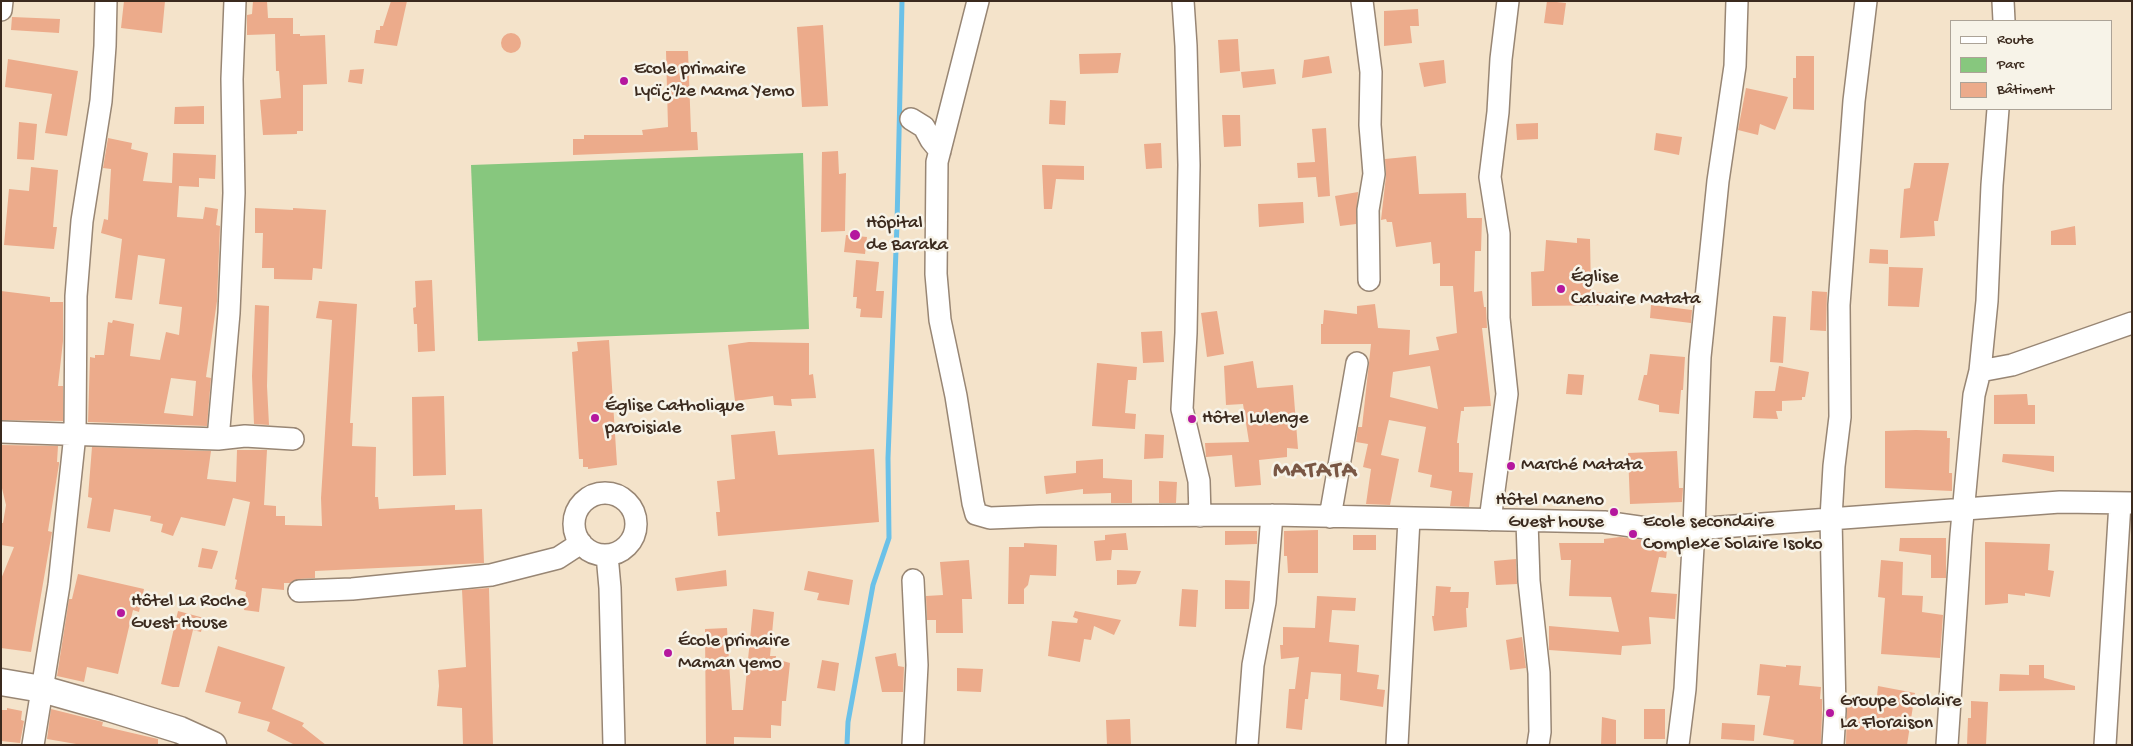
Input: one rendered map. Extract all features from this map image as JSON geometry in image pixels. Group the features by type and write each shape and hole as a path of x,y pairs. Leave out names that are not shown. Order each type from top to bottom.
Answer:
{"street":[{"path":"1,10 2,1"},
{"path":"33,745 58,585 75,434 77,287 82,221 101,101 106,1"},
{"path":"218,439 229,313 234,192 232,79 236,1"},
{"path":"978,1 937,162 936,274 940,320 956,396 976,514 990,518 1272,515 1604,522 1667,531 2060,502 2126,503 2105,745"},
{"path":"1182,1 1186,46 1188,165 1186,333 1182,409 1199,482 1200,516"},
{"path":"1362,1 1371,72 1370,125 1374,174 1368,210 1369,280"},
{"path":"1490,520 1508,394 1499,318 1499,234 1490,177 1508,1"},
{"path":"1678,745 1685,689 1694,530 1700,357 1718,181 1735,66 1738,1"},
{"path":"1833,745 1835,712 1832,518 1834,466 1840,417 1839,305 1854,101 1866,1"},
{"path":"2003,1 2004,20"},
{"path":"1947,745 1974,395 1980,371 1987,301 1992,186 1998,110"},
{"path":"911,119 924,127 930,140 940,151"},
{"path":"1980,371 2012,365 2132,323"},
{"path":"1330,517 1357,363"},
{"path":"1,432 218,439 245,436 293,439"},
{"path":"599,493 614,494 627,501 635,514 636,525 634,535 628,545 619,552 607,555 592,552 581,543 574,528 576,512 585,500 599,493"},
{"path":"1247,745 1253,665 1265,602 1272,515"},
{"path":"1397,745 1409,519"},
{"path":"1527,521 1529,581 1539,673 1540,732 1538,745"},
{"path":"299,591 352,589 491,575 558,558 581,543"},
{"path":"607,555 614,745"},
{"path":"913,580 918,665 913,745"},
{"path":"1,682 42,689 180,730 213,745"}],"green space":[{"path":"803,153 809,329 478,341 471,165"}],"building":[{"path":"124,1 165,1 162,33 121,28"},
{"path":"253,1 267,1 268,18 293,18 293,34 300,34 300,36 325,35 327,84 303,85 303,131 297,131 297,134 263,135 260,100 281,98 279,71 276,71 275,34 247,35 247,15 252,14"},
{"path":"391,1 407,1 397,46 374,43 376,30 380,30 380,26 383,26"},
{"path":"1547,1 1566,3 1563,25 1544,23"},
{"path":"1418,9 1419,26 1410,26 1412,43 1384,46 1384,11"},
{"path":"12,17 60,19 59,33 11,30"},
{"path":"823,25 828,106 802,107 797,27"},
{"path":"511,33 518,36 521,43 518,50 511,53 504,50 501,43 504,36"},
{"path":"1238,39 1240,71 1220,73 1218,40"},
{"path":"666,51 688,51 691,132 697,132 698,150 573,155 573,139 584,139 584,135 643,135 642,130 668,127"},
{"path":"1121,53 1118,73 1080,74 1079,54"},
{"path":"1329,56 1332,73 1302,78 1304,60"},
{"path":"1796,56 1814,56 1814,110 1793,109 1793,78 1796,78"},
{"path":"8,59 78,71 67,136 45,133 52,94 5,87"},
{"path":"1444,60 1446,83 1424,87 1419,63"},
{"path":"364,69 362,84 348,82 350,70"},
{"path":"1274,69 1276,84 1243,88 1241,72"},
{"path":"1746,88 1788,97 1775,130 1760,124 1758,135 1738,130"},
{"path":"1050,100 1066,101 1065,125 1049,124"},
{"path":"204,106 204,124 174,124 175,107"},
{"path":"1222,115 1240,115 1241,146 1224,147"},
{"path":"19,122 37,124 34,160 17,159"},
{"path":"1538,123 1538,139 1517,140 1516,124"},
{"path":"1326,128 1330,196 1318,197 1316,177 1298,178 1297,163 1315,162 1312,129"},
{"path":"1656,133 1682,137 1679,155 1654,150"},
{"path":"108,138 132,143 131,149 148,153 143,181 172,183 173,153 216,155 215,179 199,178 199,187 179,186 177,217 203,219 205,207 218,209 216,225 220,226 217,301 206,377 211,378 207,426 88,422 90,357 95,358 95,355 104,355 108,322 112,323 113,320 134,324 130,356 160,360 166,332 179,335 182,307 159,304 165,259 138,255 132,300 115,298 122,239 101,233 104,219 108,220 111,169 103,168","holes":["171,378 196,381 193,416 164,413"]},
{"path":"1161,143 1162,168 1146,169 1144,144"},
{"path":"838,151 839,174 846,173 845,231 821,232 822,152"},
{"path":"1416,156 1419,194 1466,193 1467,218 1482,218 1481,251 1475,251 1474,292 1482,291 1484,307 1486,307 1487,328 1482,328 1491,406 1464,407 1464,411 1461,411 1457,443 1459,443 1459,472 1473,473 1469,507 1450,506 1452,491 1430,487 1432,475 1418,472 1426,427 1389,420 1381,455 1399,459 1390,505 1366,504 1371,469 1363,467 1368,444 1356,442 1358,427 1362,427 1371,344 1321,344 1321,324 1323,324 1324,310 1357,314 1357,306 1375,304 1378,328 1410,330 1409,355 1439,350 1436,337 1457,333 1453,286 1440,286 1440,263 1433,264 1431,242 1396,247 1392,222 1387,222 1386,219 1381,220 1386,176 1385,159","holes":["1430,366 1438,409 1390,397 1393,372"]},
{"path":"1914,163 1949,163 1938,221 1934,221 1935,236 1900,238 1904,189 1910,188"},
{"path":"1042,165 1084,166 1084,180 1056,179 1052,209 1044,209"},
{"path":"31,167 58,170 53,227 57,227 54,249 4,245 9,189 29,191"},
{"path":"1358,192 1356,224 1340,226 1335,196"},
{"path":"1303,202 1304,223 1259,227 1258,204"},
{"path":"255,208 326,210 322,269 313,268 312,280 274,279 274,268 262,268 263,233 255,233"},
{"path":"2075,226 2076,245 2051,245 2051,231"},
{"path":"846,235 867,237 865,254 844,252"},
{"path":"1577,238 1590,239 1591,291 1628,297 1627,305 1532,306 1531,272 1544,271 1546,240 1577,243"},
{"path":"1870,249 1888,250 1888,264 1869,263"},
{"path":"856,260 879,262 876,291 884,291 882,318 860,317 861,309 856,308 857,297 853,297"},
{"path":"1889,267 1923,268 1919,307 1888,306"},
{"path":"432,280 435,351 418,352 417,324 414,324 413,308 416,307 415,281"},
{"path":"1,291 50,297 50,302 63,302 63,341 58,386 63,386 63,421 1,420"},
{"path":"1812,291 1827,292 1826,331 1810,330"},
{"path":"319,301 357,304 350,423 353,423 352,446 376,447 375,497 378,497 379,509 455,505 455,510 482,509 484,563 315,571 315,578 299,579 290,583 284,583 284,590 262,588 259,612 244,610 246,592 235,589 237,580 235,579 250,502 233,498 225,526 181,517 173,536 161,532 163,524 150,521 151,516 114,509 110,532 87,528 92,498 88,497 92,447 211,451 207,479 236,482 237,450 267,450 264,505 276,506 276,516 285,516 285,525 322,526 321,498 332,320 316,318"},
{"path":"255,305 269,306 267,386 269,425 254,424 252,376"},
{"path":"1651,305 1692,310 1691,323 1650,318"},
{"path":"1217,311 1224,354 1207,357 1201,313"},
{"path":"1773,316 1786,317 1783,363 1770,362"},
{"path":"1162,331 1164,362 1143,363 1141,332"},
{"name":"Église Catholique paroisiale","path":"609,340 617,465 588,469 588,467 583,467 583,459 579,459 572,352 578,351 577,342"},
{"path":"749,342 809,343 809,375 813,374 816,398 791,399 792,406 774,405 773,396 735,401 728,345"},
{"path":"1650,354 1685,357 1679,414 1659,412 1659,405 1638,400 1644,375 1647,375"},
{"path":"1253,361 1257,388 1293,385 1298,449 1287,448 1287,457 1259,460 1261,485 1235,487 1232,455 1206,457 1205,443 1249,442 1243,404 1226,405 1224,366"},
{"path":"1097,363 1137,367 1136,380 1128,380 1125,413 1136,414 1135,429 1092,426"},
{"path":"1779,366 1809,372 1805,397 1802,397 1802,400 1782,401 1782,411 1776,411 1778,419 1753,418 1755,391 1775,391"},
{"path":"1568,374 1584,375 1582,395 1566,394"},
{"path":"2027,394 2028,405 2035,405 2035,424 1994,424 1994,395"},
{"path":"444,396 446,475 413,476 412,397"},
{"path":"775,431 778,455 874,449 879,522 718,536 716,512 720,512 717,481 735,479 731,435"},
{"path":"1885,431 1947,431 1947,438 1950,438 1949,473 1952,473 1952,491 1885,488"},
{"path":"1145,434 1164,435 1163,458 1144,459"},
{"path":"1,445 58,446 57,462 59,464 48,531 52,532 31,652 1,648 1,579 14,547 1,545 1,523 3,523 6,505 1,484"},
{"path":"1677,451 1679,488 1683,488 1682,502 1630,504 1628,453"},
{"path":"2003,454 2054,456 2054,472 2002,462"},
{"path":"1103,459 1103,478 1132,480 1132,503 1111,503 1111,493 1083,494 1083,489 1046,494 1044,476 1076,473 1076,461"},
{"path":"1159,481 1177,482 1176,503 1159,503"},
{"path":"1318,530 1318,573 1288,573 1287,556 1284,556 1284,531"},
{"path":"1225,531 1257,531 1257,544 1225,545"},
{"path":"1126,533 1128,550 1112,550 1111,560 1096,561 1094,541 1105,540 1105,535"},
{"path":"1353,535 1376,535 1376,550 1353,550"},
{"path":"1620,537 1668,543 1666,558 1659,557 1651,592 1677,594 1675,619 1649,617 1651,644 1622,646 1621,655 1549,650 1549,626 1619,632 1611,597 1569,596 1571,560 1561,560 1559,543 1604,543 1604,539"},
{"path":"1900,538 1946,538 1946,578 1931,578 1931,555 1899,551"},
{"path":"1985,542 2050,544 2048,570 2054,571 2050,597 2025,593 2025,596 2008,594 2008,603 1985,605"},
{"path":"1024,543 1057,545 1056,576 1030,575 1028,585 1024,589 1024,604 1008,604 1009,547 1024,547"},
{"path":"202,548 218,551 212,569 198,567"},
{"path":"1516,559 1517,584 1496,585 1494,561"},
{"path":"969,560 972,599 962,599 963,633 936,633 936,620 927,620 926,596 943,595 940,562"},
{"path":"1881,560 1903,562 1902,595 1923,596 1922,612 1943,615 1940,658 1881,654 1885,598 1878,597"},
{"path":"726,570 727,586 677,591 675,578"},
{"path":"1117,570 1141,571 1136,584 1117,585"},
{"path":"808,571 853,580 849,605 817,600 819,593 804,590"},
{"path":"78,574 144,589 139,612 133,610 118,674 87,667 84,682 57,676 69,599 72,599"},
{"path":"1225,580 1250,581 1249,609 1225,609"},
{"path":"1436,586 1451,587 1450,592 1469,592 1468,608 1466,608 1467,627 1434,631 1432,616 1434,616"},
{"path":"489,588 493,745 463,745 462,708 437,706 438,670 466,667 462,590"},
{"path":"1182,589 1198,590 1196,627 1179,626"},
{"path":"1317,596 1356,598 1355,611 1332,610 1329,642 1359,645 1357,672 1379,675 1377,689 1385,690 1383,707 1340,700 1341,674 1311,672 1308,699 1305,699 1302,730 1286,728 1289,689 1295,689 1299,657 1281,659 1280,645 1283,645 1283,627 1315,628"},
{"path":"753,609 774,612 770,656 776,656 776,659 790,663 786,701 782,701 781,726 771,725 771,738 734,737 734,745 706,745 705,629 727,628 732,710 743,710"},
{"path":"178,611 204,618 201,632 193,630 179,687 173,687 161,684"},
{"path":"1075,611 1121,620 1114,635 1094,626 1091,640 1084,639 1080,662 1048,656 1052,621 1077,623 1078,619 1073,617"},
{"path":"1522,637 1526,668 1510,670 1506,640"},
{"path":"218,646 285,667 272,709 304,723 302,726 326,745 295,745 267,731 270,722 238,713 241,702 205,692"},
{"path":"896,653 898,666 904,667 903,692 882,692 875,657"},
{"path":"822,660 839,663 835,691 817,688"},
{"path":"1760,664 1786,667 1786,665 1801,666 1799,685 1821,687 1821,745 1793,745 1794,740 1763,735 1770,696 1757,695"},
{"path":"2029,665 2044,665 2044,678 2075,686 2075,690 1999,691 2000,674 2029,675"},
{"path":"957,668 983,669 981,692 957,691"},
{"path":"1878,686 1915,693 1907,745 1846,745 1847,702 1876,706"},
{"path":"1971,701 1988,702 1986,745 1967,745 1968,718 1971,718"},
{"path":"7,708 22,711 21,720 24,721 20,743 1,741 1,710 7,710"},
{"path":"51,709 103,722 102,726 158,739 158,745 82,745 47,739"},
{"path":"1644,709 1665,709 1665,739 1644,739"},
{"path":"1602,717 1616,720 1616,745 1601,745"},
{"path":"1130,719 1131,745 1107,745 1106,720"},
{"path":"1722,723 1755,725 1754,741 1721,739"}],"waterway":[{"path":"847,745 848,722 873,585 889,538 888,458 897,224 902,1"}],"place":[{"name":"Ecole primaire Lycï¿½e Mama Yemo","path":"624,81"},
{"name":"Hôpital de Baraka","path":"855,235"},
{"name":"Église Calvaire Matata","path":"1561,289"},
{"name":"Église Catholique paroisiale","path":"595,418"},
{"name":"Hôtel Lulenge","path":"1192,419"},
{"name":"Marché Matata","path":"1511,466"},
{"name":"Hôtel Maneno Guest house","path":"1614,512"},
{"name":"Ecole secondaire Complexe Solaire Isoko","path":"1633,534"},
{"name":"Hôtel La Roche Guest House","path":"121,613"},
{"name":"École primaire Maman yemo","path":"668,653"},
{"name":"Groupe Scolaire La Floraison","path":"1830,713"}],"district":[{"name":"MATATA","path":"1315,472"}]}
